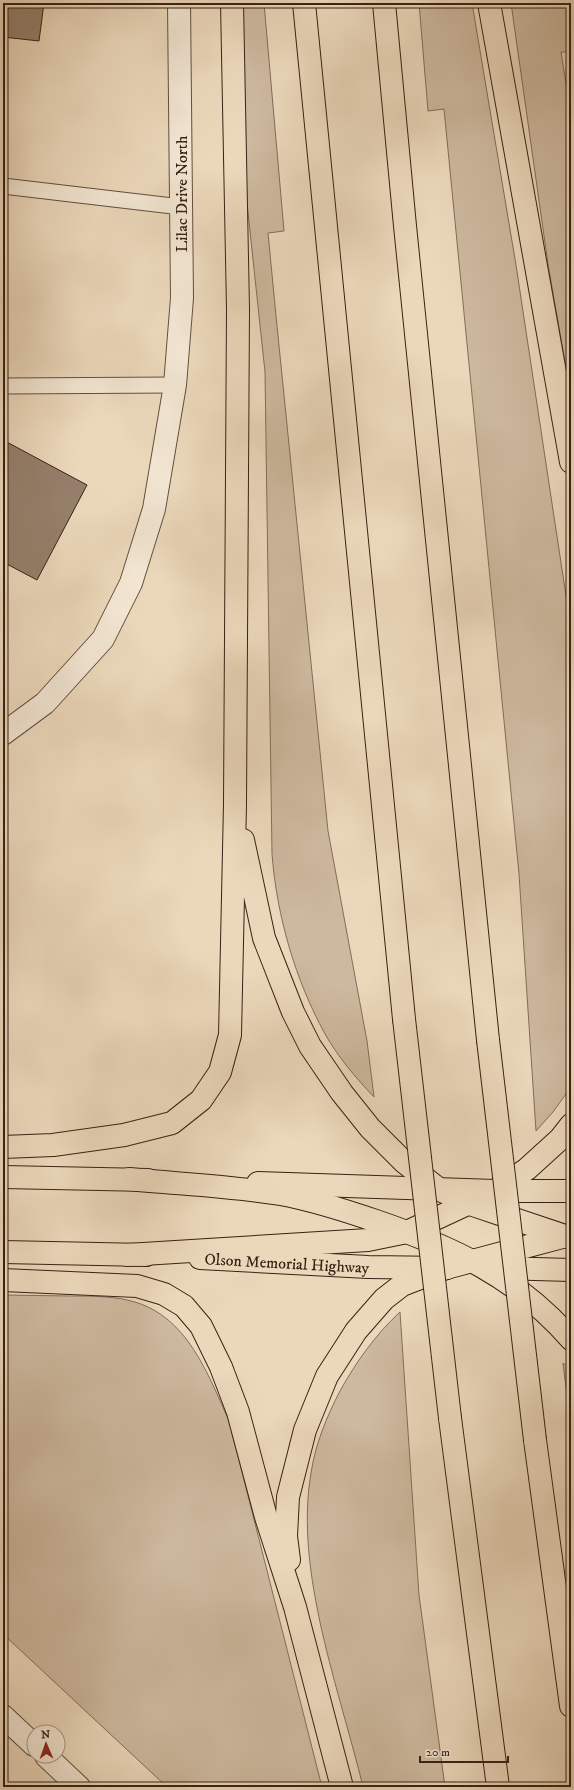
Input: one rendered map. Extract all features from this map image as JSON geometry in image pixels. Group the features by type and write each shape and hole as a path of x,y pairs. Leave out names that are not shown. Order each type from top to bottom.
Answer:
{"main road":[{"path":"3,1146 53,1145 110,1137 172,1123 201,1100 220,1072 230,1035 235,804 238,309 232,3"},
{"path":"304,3 328,234 404,1019 450,1418 498,1787"},
{"path":"384,3 405,226 488,1040 535,1440 571,1706"},
{"path":"489,3 571,462"},
{"path":"235,804 264,938 293,1012 310,1046 342,1093 370,1128 404,1162 440,1190 470,1204 569,1236"},
{"path":"127,1254 368,1240 407,1232 470,1204 495,1191 527,1169 560,1139 571,1125"},
{"path":"3,1177 129,1179 440,1190 571,1191"},
{"path":"129,1179 279,1194 326,1203 407,1232 480,1264 522,1291 554,1319 571,1339"},
{"path":"480,1264 569,1236"},
{"name":"Olson Memorial Highway","path":"3,1252 127,1254 368,1267 446,1268 480,1264 571,1270"},
{"path":"295,1607 286,1536 288,1497 305,1430 327,1376 356,1331 384,1299 402,1285 446,1268"},
{"path":"3,1280 137,1286 164,1294 184,1306 201,1326 222,1367 238,1412 266,1517 295,1607 342,1787"}],"street":[{"name":"Lilac Drive North","path":"3,734 45,703 103,639 131,583 154,509 175,385 182,298 179,3"},
{"path":"3,1716 26,1738"},
{"path":"55,1764 79,1787"}],"lane":[{"path":"3,186 181,207"},
{"path":"3,386 175,385"}],"shaded area":[{"path":"241,3 264,3 284,231 268,233 276,316 328,831 367,1041 374,1097 341,1059 314,1013 296,969 289,947 274,878 272,854 265,372 244,175"},
{"path":"419,3 472,3 516,265 571,629 571,1087 553,1112 536,1131 519,874 444,109 428,111"},
{"path":"511,3 571,3 571,52 561,52 571,115 571,397 548,264"},
{"path":"3,1295 88,1296 134,1302 148,1307 162,1315 175,1326 193,1349 210,1379 229,1421 322,1787 167,1787 3,1634"},
{"path":"400,1312 419,1595 445,1787 363,1787 322,1631 314,1591 309,1550 307,1511 311,1473 315,1452 322,1431 340,1391 353,1370 375,1339"},
{"path":"563,1363 571,1370 571,1429"}],"building":[{"path":"3,3 44,3 39,41 3,37"},
{"path":"3,440 87,485 37,580 3,562"}]}
